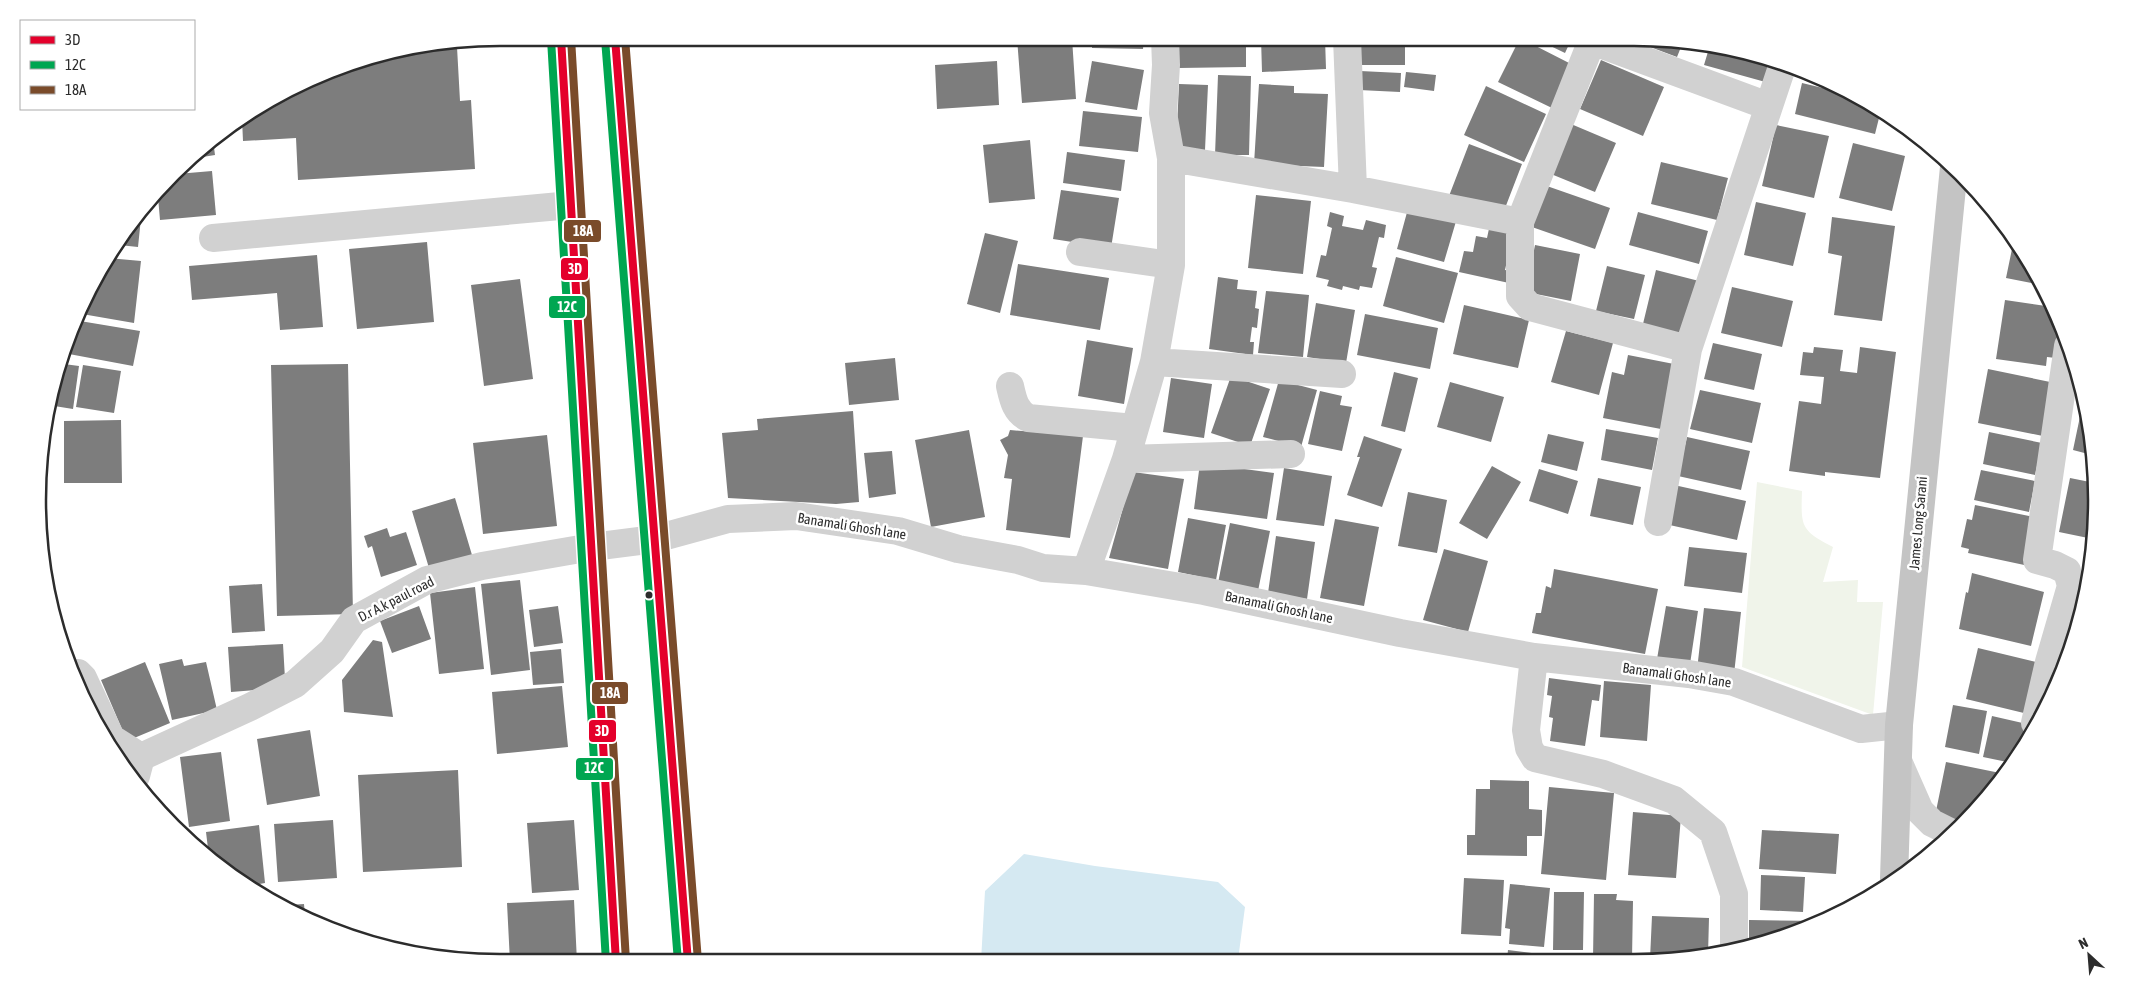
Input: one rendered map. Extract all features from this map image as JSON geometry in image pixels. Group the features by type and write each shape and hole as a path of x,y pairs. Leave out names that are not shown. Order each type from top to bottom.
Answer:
{"highway":[{"path":"561,46 616,954"},
{"path":"616,46 687,954"}],"main road":[{"name":"James Long Sarani","path":"1894,871 1899,725 1955,179"}],"street":[{"path":"1086,571 1126,459 1154,362 1171,264 1171,158 1164,113 1165,46"},
{"path":"1347,46 1353,189"},
{"path":"1590,46 1520,222 1520,296 1530,308 1688,349"},
{"path":"1611,46 1768,106"},
{"path":"1658,522 1688,349 1768,106 1781,71"},
{"path":"1171,158 1353,189 1520,222"},
{"path":"213,238 571,205"},
{"path":"1080,252 1171,264"},
{"path":"2057,664 2071,586 2067,571 2055,565 2037,560 2066,361"},
{"path":"1154,362 1342,374"},
{"path":"1010,386 1014,404 1020,414 1028,418 1134,428"},
{"path":"1126,459 1291,454"},
{"name":"Banamali Ghosh lane","path":"592,547 655,539 728,519 796,516 898,532 958,549 1018,560 1043,568 1086,571 1204,591 1400,633 1534,657 1688,674 1734,682 1862,729 1899,725"},
{"name":"D.r A.k paul road","path":"139,767 295,684 332,651 354,620 427,580 482,566 592,547"},
{"path":"1534,657 1526,730 1528,748 1535,758 1603,774 1674,800 1714,832 1734,894 1734,942"},
{"path":"82,676 101,716"},
{"path":"120,747 139,767"},
{"path":"1898,762 1920,811 1932,823 1945,830"}],"shaded area":[{"path":"1757,482 1802,491 1802,512 1805,526 1814,536 1833,547 1823,582 1858,580 1857,602 1883,602 1873,715 1742,667"}],"water":[{"path":"1024,854 1095,866 1218,882 1245,907 1239,954 981,954 985,891"}],"building":[{"path":"1018,46 1073,46 1076,99 1022,103"},
{"path":"1092,46 1143,46 1143,49 1092,48"},
{"path":"1178,46 1246,46 1246,67 1179,68"},
{"path":"1261,46 1325,46 1326,69 1262,72"},
{"path":"1357,46 1405,46 1405,65 1357,65"},
{"path":"1516,46 1536,46 1573,65 1552,108 1498,82"},
{"path":"1551,46 1568,46 1565,53"},
{"path":"1649,46 1680,49 1677,57"},
{"path":"457,48 460,101 471,100 475,169 298,180 296,138 243,141 242,127 273,107 326,81 354,70 411,55"},
{"path":"1708,52 1773,68 1769,83 1704,65"},
{"path":"1601,60 1664,87 1643,136 1580,109"},
{"path":"997,61 999,105 937,109 935,65"},
{"path":"1092,61 1144,70 1137,110 1085,102"},
{"path":"1360,71 1401,73 1400,92 1359,90"},
{"path":"1406,72 1436,75 1434,91 1404,87"},
{"path":"1218,75 1251,76 1249,155 1215,155"},
{"path":"1802,83 1835,93 1879,118 1875,134 1795,114"},
{"path":"1179,84 1208,85 1205,150 1176,149"},
{"path":"1259,84 1294,86 1294,93 1328,94 1324,167 1254,164"},
{"path":"1486,86 1546,114 1524,162 1464,135"},
{"path":"1083,111 1142,117 1138,152 1079,146"},
{"path":"1571,124 1616,143 1595,192 1551,174"},
{"path":"1776,125 1829,136 1814,198 1762,186"},
{"path":"1030,140 1035,199 989,203 983,145"},
{"path":"1853,143 1905,156 1892,211 1839,198"},
{"path":"1469,144 1522,164 1502,216 1449,196"},
{"path":"214,148 215,155 204,157"},
{"path":"1067,152 1125,160 1121,191 1063,183"},
{"path":"1661,162 1728,178 1717,220 1651,204"},
{"path":"212,171 216,215 160,220 158,202 185,173"},
{"path":"1544,185 1610,208 1595,249 1529,226"},
{"path":"1061,190 1119,198 1111,248 1053,239"},
{"path":"1256,195 1311,201 1303,274 1248,268"},
{"path":"1756,202 1806,213 1793,266 1744,255"},
{"path":"1409,205 1457,218 1444,262 1397,249"},
{"path":"1330,212 1344,216 1342,226 1363,230 1366,220 1386,225 1384,238 1379,237 1372,267 1377,268 1372,288 1360,286 1359,290 1343,286 1342,290 1327,286 1329,280 1316,277 1321,255 1326,256 1332,228 1327,226"},
{"path":"1638,212 1708,231 1699,264 1629,245"},
{"path":"1832,217 1895,226 1882,321 1834,315 1842,256 1828,253"},
{"path":"140,223 138,247 125,246"},
{"path":"1490,224 1514,229 1505,270 1511,271 1509,283 1459,272 1464,251 1473,252 1476,236 1487,238"},
{"path":"985,233 1018,241 1000,313 967,304"},
{"path":"427,242 434,322 357,329 349,249"},
{"path":"1535,245 1580,254 1571,301 1526,292"},
{"path":"2012,249 2033,283 2006,278"},
{"path":"317,255 323,327 280,330 277,293 192,300 189,266"},
{"path":"1396,257 1458,273 1444,323 1383,306"},
{"path":"116,259 141,261 134,323 86,315"},
{"path":"1018,264 1109,278 1100,330 1010,315"},
{"path":"1607,266 1645,275 1634,319 1596,311"},
{"path":"1656,270 1699,281 1685,338 1642,328"},
{"path":"1218,277 1238,280 1237,289 1257,291 1255,308 1259,309 1257,328 1252,327 1250,342 1254,342 1253,355 1209,349"},
{"path":"520,279 533,379 484,386 471,285"},
{"path":"1732,287 1793,301 1782,347 1721,333"},
{"path":"1266,291 1309,295 1303,357 1258,353"},
{"path":"2005,300 2044,306 2059,340 2056,358 2047,357 2046,366 1996,359"},
{"path":"1316,303 1355,310 1346,363 1307,357"},
{"path":"1464,305 1529,320 1518,368 1453,354"},
{"path":"1365,314 1438,328 1430,369 1357,355"},
{"path":"83,322 140,331 133,366 70,354"},
{"path":"1566,331 1613,343 1599,395 1551,382"},
{"path":"1087,340 1133,348 1124,404 1078,396"},
{"path":"1713,343 1762,354 1754,390 1704,379"},
{"path":"1814,347 1843,350 1840,371 1857,373 1860,347 1896,352 1880,478 1825,472 1825,476 1789,471 1799,401 1821,404 1824,377 1800,375 1803,352 1813,353"},
{"path":"1628,355 1674,364 1661,429 1603,418 1612,372 1624,375"},
{"path":"895,358 899,400 849,405 845,363"},
{"path":"67,364 79,366 73,409 56,406"},
{"path":"348,364 353,614 277,616 271,365"},
{"path":"83,365 121,371 114,413 76,407"},
{"path":"1988,369 2055,383 2043,436 1978,423"},
{"path":"1394,372 1418,378 1405,432 1381,426"},
{"path":"1231,376 1270,389 1250,446 1211,433"},
{"path":"1171,378 1212,384 1204,438 1163,432"},
{"path":"1279,380 1317,390 1301,447 1263,437"},
{"path":"1450,382 1504,397 1491,442 1437,427"},
{"path":"1700,390 1761,403 1752,443 1690,429"},
{"path":"1320,391 1342,396 1340,405 1352,407 1342,451 1308,444"},
{"path":"853,411 859,502 836,504 728,498 722,433 758,430 757,419"},
{"path":"2080,417 2085,453 2073,450"},
{"path":"121,420 122,483 64,483 64,421"},
{"path":"1606,429 1658,438 1652,470 1601,460"},
{"path":"969,430 985,517 931,527 915,440"},
{"path":"1010,430 1083,436 1070,538 1006,530 1012,479 1004,478 1008,455 1000,440 1008,436"},
{"path":"1989,432 2042,443 2035,475 1983,464"},
{"path":"1548,434 1584,442 1577,471 1541,462"},
{"path":"547,435 557,526 483,534 473,443"},
{"path":"1364,436 1402,449 1382,507 1347,495 1360,457 1357,457"},
{"path":"1687,437 1750,451 1741,490 1678,476"},
{"path":"892,451 896,494 869,498 864,453"},
{"path":"1200,463 1274,473 1267,519 1194,509"},
{"path":"1492,466 1521,482 1487,539 1459,523"},
{"path":"1284,468 1332,476 1324,526 1276,520"},
{"path":"1539,469 1578,481 1568,514 1529,501"},
{"path":"1981,470 2035,481 2029,512 1974,500"},
{"path":"1133,472 1184,479 1168,569 1109,558"},
{"path":"1598,478 1641,487 1633,525 1590,516"},
{"path":"2070,478 2087,481 2086,538 2059,532"},
{"path":"1674,485 1746,501 1737,540 1665,524"},
{"path":"1408,492 1447,500 1437,553 1398,546"},
{"path":"455,498 472,555 429,568 412,511"},
{"path":"1975,505 2039,518 2029,566 1968,553 1969,549 1961,547 1967,519 1972,520"},
{"path":"1188,518 1226,525 1216,580 1178,572"},
{"path":"1335,519 1379,527 1364,606 1320,598"},
{"path":"1230,523 1270,531 1258,591 1218,583"},
{"path":"387,528 390,537 406,532 417,565 381,577 372,546 368,548 364,536"},
{"path":"1276,536 1315,542 1307,599 1268,593"},
{"path":"1689,547 1747,553 1742,593 1684,586"},
{"path":"1444,549 1488,561 1468,632 1423,620"},
{"path":"1554,569 1658,589 1645,654 1532,633 1536,613 1541,613 1546,586 1551,588"},
{"path":"1972,573 2044,592 2031,646 1959,629 1966,592 1968,593"},
{"path":"520,580 530,670 491,675 481,584"},
{"path":"262,584 265,631 232,633 229,586"},
{"path":"475,587 484,669 439,674 430,593"},
{"path":"419,606 431,639 392,653 380,621"},
{"path":"558,606 563,643 534,647 529,610"},
{"path":"1666,606 1698,611 1690,664 1657,659"},
{"path":"1704,608 1741,612 1734,674 1697,670"},
{"path":"373,640 382,642 393,717 344,712 342,680"},
{"path":"283,644 285,679 282,688 231,692 228,647"},
{"path":"1978,648 2040,663 2028,714 1966,699"},
{"path":"561,649 564,683 533,685 530,652"},
{"path":"182,659 184,666 206,662 217,710 172,720 159,664"},
{"path":"145,662 170,723 127,741 101,680"},
{"path":"1549,678 1601,685 1599,701 1592,700 1585,746 1550,741 1553,718 1549,717 1552,696 1547,695"},
{"path":"1604,681 1651,685 1647,741 1600,737"},
{"path":"562,686 568,747 497,754 492,692"},
{"path":"1953,705 1987,711 1979,754 1945,747"},
{"path":"1992,716 2027,724 2026,728 2004,761 1983,757"},
{"path":"310,730 320,796 267,805 257,739"},
{"path":"221,752 230,821 189,827 180,757"},
{"path":"1946,762 1997,772 1955,821 1935,816"},
{"path":"458,770 462,867 363,872 358,775"},
{"path":"1490,780 1529,781 1529,809 1542,810 1542,836 1527,836 1527,856 1467,855 1467,835 1475,835 1476,789 1490,789"},
{"path":"1549,787 1614,793 1606,880 1541,874"},
{"path":"1633,812 1681,816 1676,878 1628,875"},
{"path":"333,820 337,878 278,882 274,824"},
{"path":"574,820 579,890 532,893 527,823"},
{"path":"259,825 265,883 259,884 208,847 206,832"},
{"path":"1762,830 1839,834 1836,874 1759,869"},
{"path":"1761,875 1805,877 1803,912 1760,910"},
{"path":"1464,878 1504,880 1501,936 1461,934"},
{"path":"1510,884 1550,888 1544,947 1509,944 1510,929 1505,928"},
{"path":"1554,892 1584,892 1583,950 1553,950"},
{"path":"1594,894 1617,894 1616,900 1633,901 1632,954 1593,954"},
{"path":"574,900 577,954 510,954 507,903"},
{"path":"304,904 304,909 299,907 295,905"},
{"path":"1652,916 1709,918 1708,947 1650,953"},
{"path":"1749,920 1804,921 1780,930 1749,938"},
{"path":"1508,950 1539,954 1508,954"}],"transit line":[{"name":"12C","path":"551,46 606,954"},
{"name":"3D","path":"561,46 616,954"},
{"name":"18A","path":"571,46 626,954"},
{"name":"12C","path":"606,46 677,954"},
{"name":"3D","path":"616,46 687,954"},
{"name":"18A","path":"626,46 697,954"}]}
